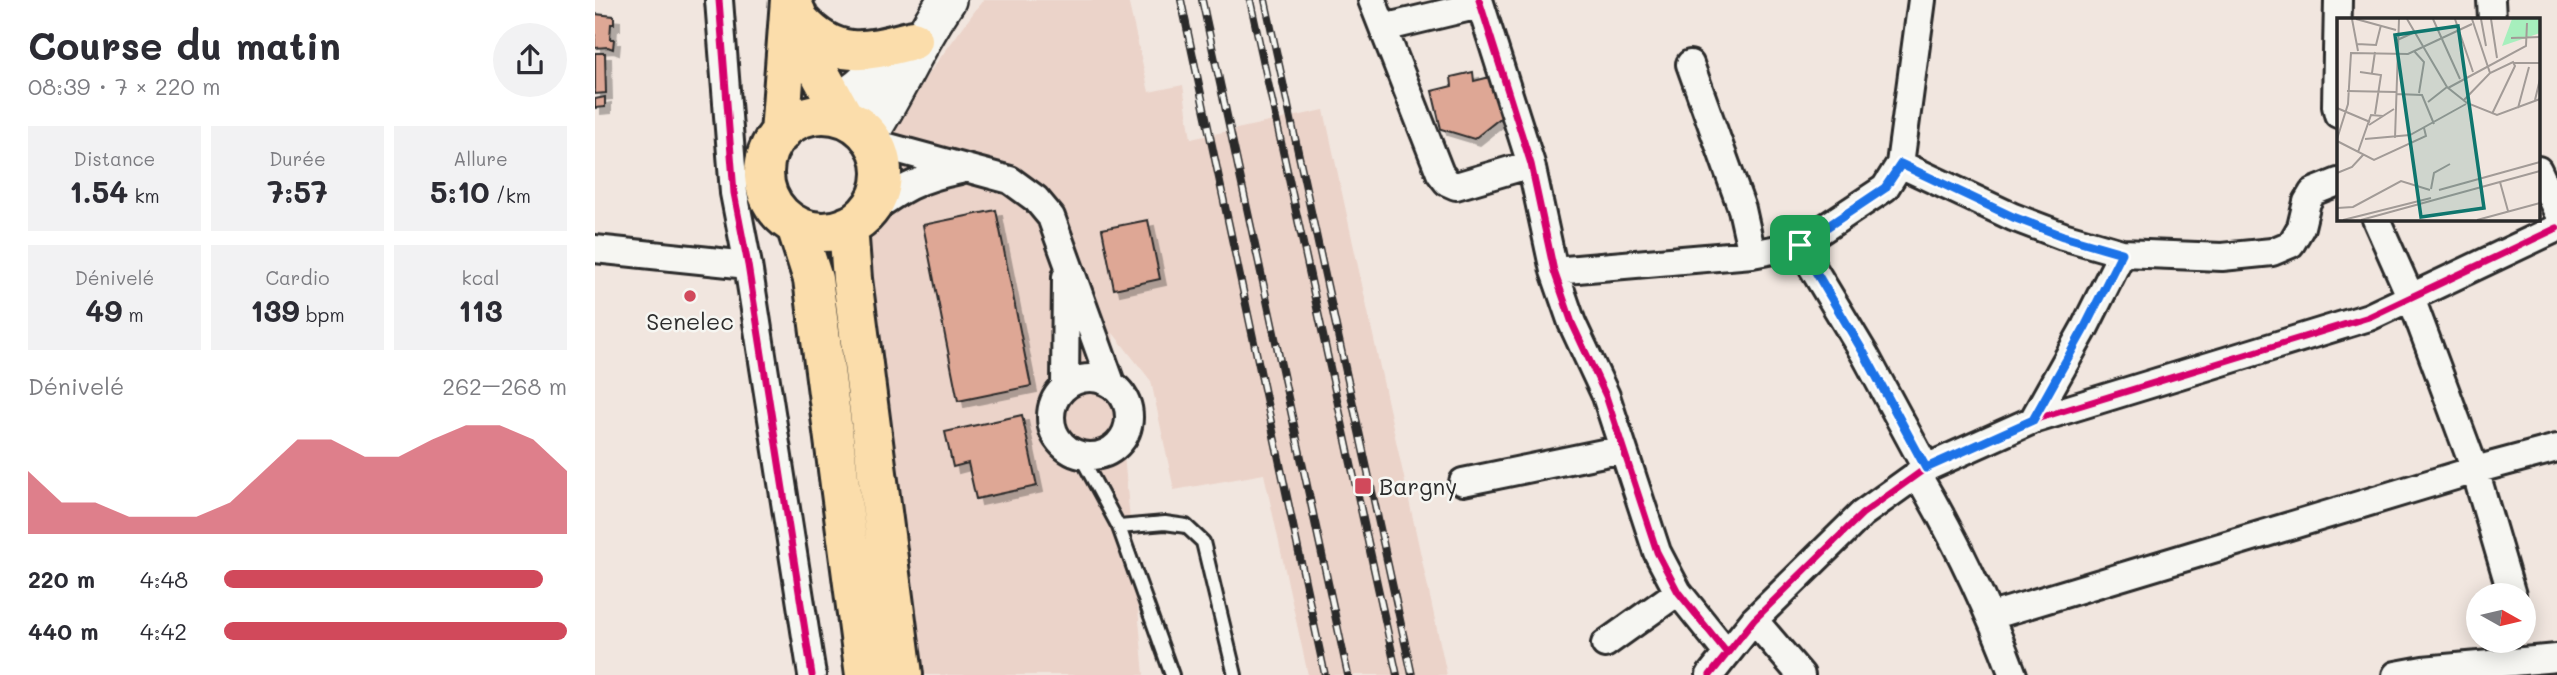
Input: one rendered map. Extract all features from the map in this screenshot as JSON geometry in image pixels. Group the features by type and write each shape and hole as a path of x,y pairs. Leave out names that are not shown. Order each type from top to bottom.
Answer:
{"highway":[{"path":"794,7 812,34 827,43 846,49 868,51 930,22"},
{"path":"794,7 816,66 849,123 881,163 882,181 876,199 857,220 833,232 814,232 796,226 782,216 766,189 764,173 767,155 786,127 804,117 849,123"},
{"path":"780,134 794,7"},
{"path":"857,220 852,279 903,675"},
{"path":"796,226 813,279 865,675"}],"street":[{"path":"719,0 734,193 748,265 812,675"},
{"path":"1372,0 1440,173 1447,182 1456,186 1531,164"},
{"path":"1554,271 1752,254 1800,245 1885,188 1901,164 1922,0"},
{"path":"2338,0 2338,18"},
{"path":"2491,0 2492,18"},
{"path":"1383,28 1479,2 1531,164 1554,271 1572,323 1607,396 1657,552 1678,592 1727,653"},
{"path":"849,123 884,111 930,22"},
{"path":"2337,53 2337,110"},
{"path":"1690,64 1742,209 1752,254"},
{"path":"849,123 965,169 1010,180 1036,200 1051,217 1111,383 1127,402 1130,414 1124,438 1105,454 1080,456 1059,442 1053,430 1052,406 1065,386 1066,261"},
{"path":"1901,164 2013,217 2063,236 2122,253 2222,257 2271,252 2291,244 2301,227 2307,202 2313,192 2337,182"},
{"path":"857,220 901,188 931,176 965,169"},
{"path":"2539,172 2557,211"},
{"path":"2376,220 2411,299 2475,470 2508,583"},
{"path":"1710,675 1754,620 1862,514 1921,471 2033,420 2369,317 2557,228"},
{"path":"1800,245 1865,355 1991,616 2013,675"},
{"path":"595,249 748,265"},
{"path":"2033,420 2085,327 2122,253"},
{"path":"1065,386 1087,377 1100,378 1111,383"},
{"path":"1462,482 1623,449"},
{"path":"1991,616 2475,470 2557,449"},
{"path":"1605,644 1678,592"},
{"path":"1754,620 1801,675"},
{"path":"2396,675 2529,656 2557,658"}],"lane":[{"path":"1080,456 1119,527 1171,675"},
{"path":"1119,527 1176,524 1186,526 1203,542 1235,675"}],"shaded area":[{"path":"983,0 1128,0 1149,92 1183,85 1191,139 1324,110 1447,675 1308,675 1264,474 1174,490 1151,381 1113,333 1144,675 918,675 863,259 871,219 886,191 889,127"}],"building":[{"path":"595,14 614,16 610,39 614,39 613,49 595,48"},
{"path":"595,53 605,53 606,93 595,94"},
{"path":"1473,72 1474,81 1494,76 1504,115 1474,139 1441,129 1432,91 1452,86 1451,77"},
{"path":"605,97 605,107 595,108 595,99"},
{"path":"996,210 1031,386 958,401 923,225"},
{"path":"1148,220 1160,279 1114,289 1102,229"},
{"path":"1022,415 1037,486 976,499 968,463 953,467 945,432"}],"railway":[{"path":"1181,0 1325,675"},
{"path":"1202,0 1348,675"},
{"path":"1250,0 1397,675"},
{"path":"1265,0 1412,675"}],"cycle path":[{"path":"719,0 734,193 748,265 812,675"},
{"path":"1479,0 1531,164 1554,271 1572,323 1606,396 1657,552 1678,592 1727,653"},
{"path":"1710,675 1754,620 1862,514 1926,468 2033,420 2369,317 2557,228"}],"place":[{"name":"Senelec","path":"690,296"},
{"name":"Bargny","path":"1363,486"}],"route":[{"path":"1901,164 2013,217 2063,236 2122,253 2085,327 2033,420 1926,468 1865,355 1800,245 1885,188 1901,164"}]}
